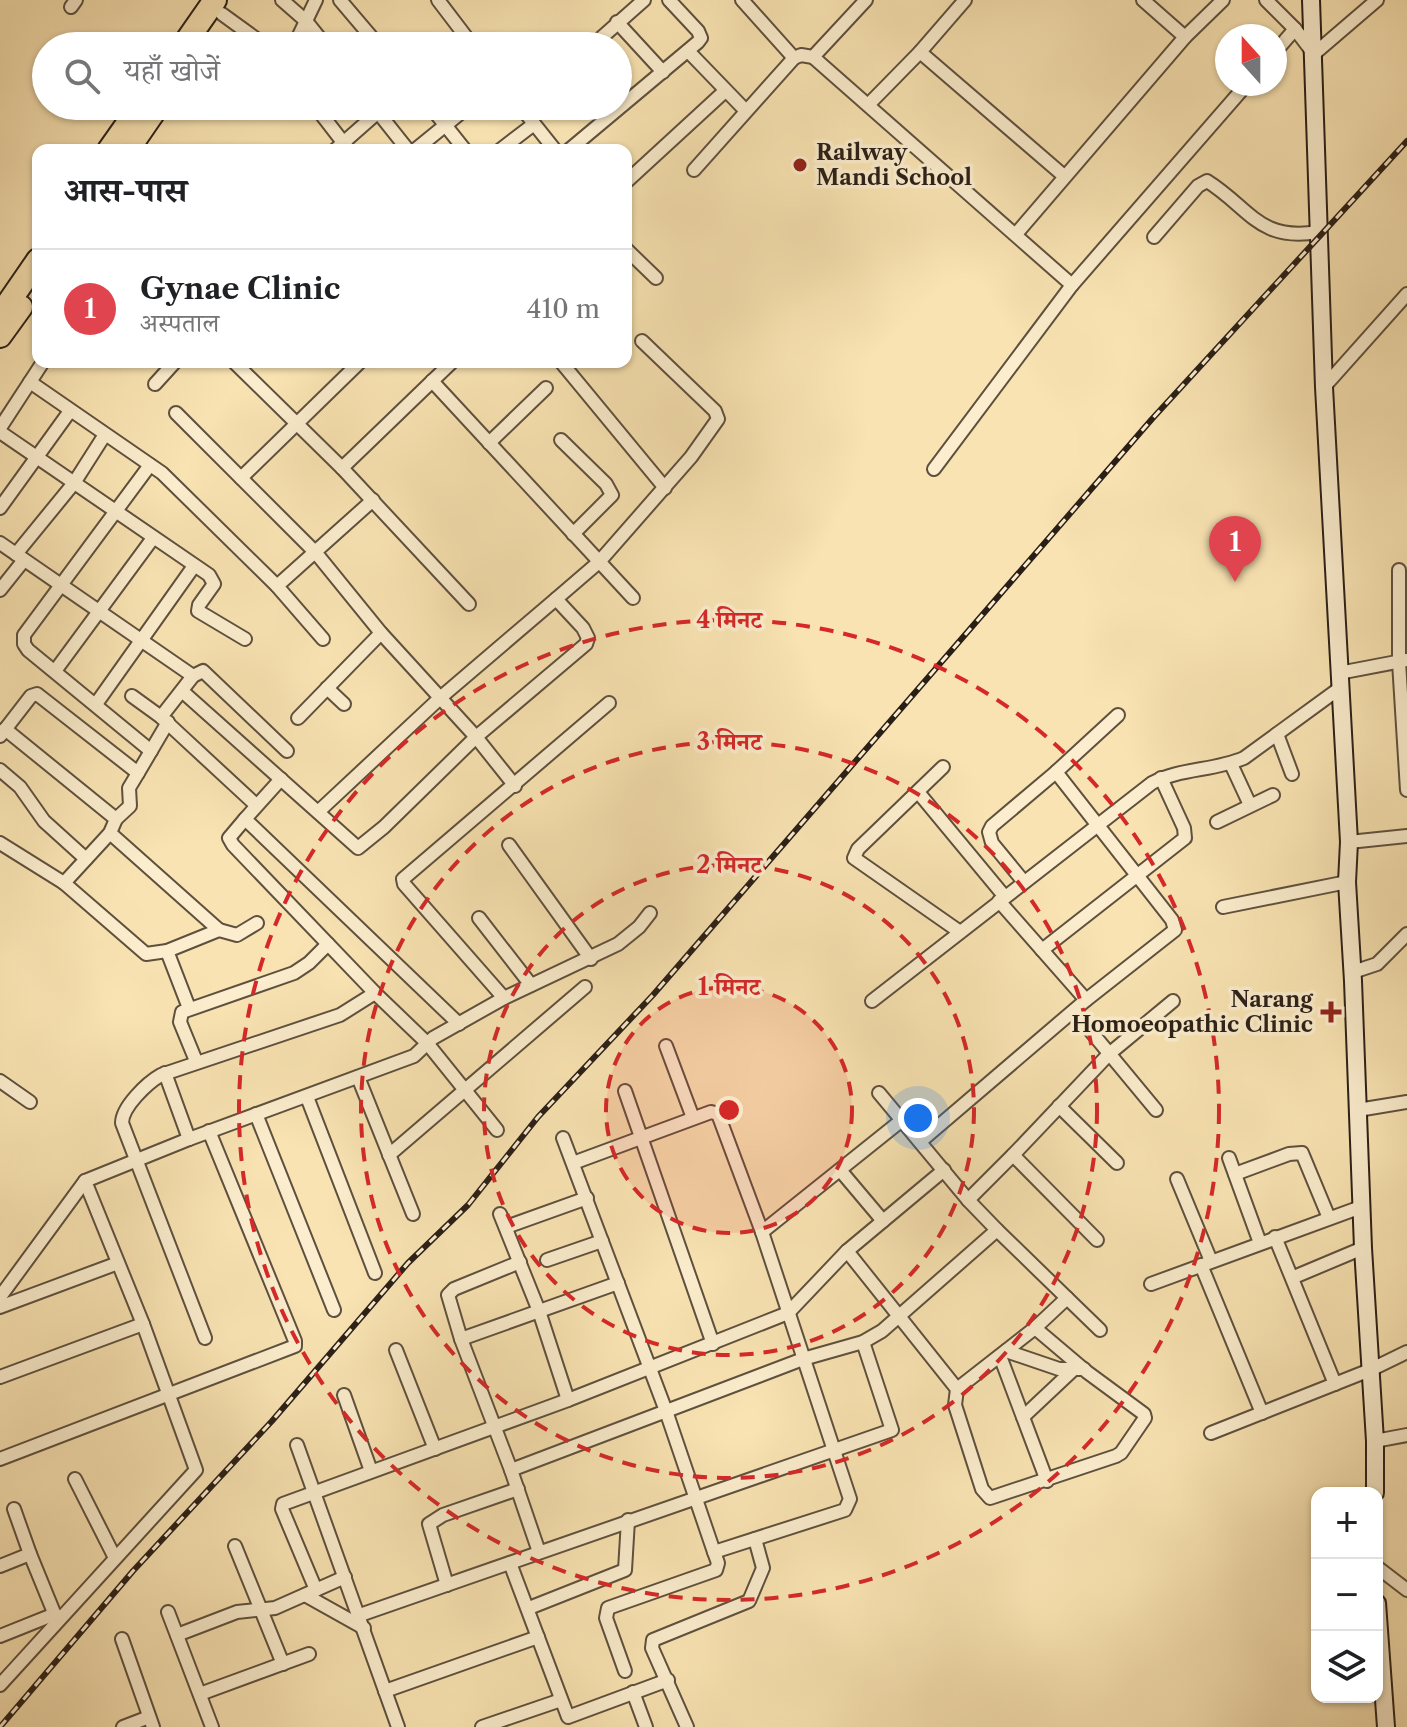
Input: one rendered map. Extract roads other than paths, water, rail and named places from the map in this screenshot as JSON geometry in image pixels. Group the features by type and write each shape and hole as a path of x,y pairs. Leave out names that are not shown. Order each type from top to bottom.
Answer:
{"highway":[{"path":"197,32 223,5"},
{"path":"208,32 223,5"},
{"path":"113,144 130,120"},
{"path":"132,144 148,120"},
{"path":"0,336 6,307 32,269"},
{"path":"6,307 32,288"}],"main road":[{"path":"1311,0 1324,387 1349,842 1347,882 1375,1487"},
{"path":"1379,1631 1386,1727"}],"street":[{"path":"282,0 315,32"},
{"path":"301,32 316,0"},
{"path":"340,0 367,32"},
{"path":"438,0 462,32"},
{"path":"607,32 644,0"},
{"path":"632,98 698,42 700,34 669,0"},
{"path":"742,0 794,58"},
{"path":"813,57 866,0"},
{"path":"868,105 965,0"},
{"path":"1143,0 1185,37"},
{"path":"1016,234 1185,37 1223,0"},
{"path":"1266,0 1295,29 1314,54 1377,0"},
{"path":"223,5 251,32"},
{"path":"617,22 626,32"},
{"path":"1287,38 1295,29"},
{"path":"632,38 663,72"},
{"path":"688,51 746,111"},
{"path":"920,52 1064,176"},
{"path":"694,170 794,58 801,55 813,57 1072,285"},
{"path":"632,176 725,91"},
{"path":"934,469 1072,285 1237,96"},
{"path":"324,120 340,144"},
{"path":"345,144 368,120"},
{"path":"387,120 404,144"},
{"path":"442,120 460,144"},
{"path":"422,144 452,120"},
{"path":"531,120 550,144"},
{"path":"576,144 605,120"},
{"path":"508,144 534,124"},
{"path":"1154,237 1198,186 1207,181 1270,229 1296,236 1318,232"},
{"path":"632,255 656,278"},
{"path":"1324,387 1407,294"},
{"path":"318,812 440,698 599,562 665,488 716,424 718,414 642,341"},
{"path":"39,368 0,430 113,512 209,575 214,584 198,611 245,639"},
{"path":"155,384 170,368"},
{"path":"240,368 342,468 469,604"},
{"path":"241,478 354,368"},
{"path":"342,468 446,368"},
{"path":"566,368 665,488"},
{"path":"432,381 633,598"},
{"path":"30,382 170,481 277,586 323,639"},
{"path":"489,443 546,388"},
{"path":"0,508 70,411"},
{"path":"176,413 316,553 381,633 476,737 515,786"},
{"path":"0,590 104,436"},
{"path":"561,440 606,484 612,495 573,534"},
{"path":"150,465 60,583 23,640 28,650 151,751"},
{"path":"277,586 373,500"},
{"path":"55,671 153,538"},
{"path":"0,543 193,676"},
{"path":"96,704 194,566"},
{"path":"1399,570 1407,790"},
{"path":"182,691 353,846 361,848 476,737 586,644 588,638 583,628 556,599"},
{"path":"298,718 381,633"},
{"path":"872,1001 1096,825 1161,778 1231,764 1256,751 1340,680 1403,661"},
{"path":"64,883 130,806 129,788 151,751 164,720 193,676 200,671 206,673 287,751"},
{"path":"327,688 344,704"},
{"path":"116,819 2,732 31,696 40,695 138,773"},
{"path":"132,696 164,720 256,805"},
{"path":"504,998 404,884 403,879 609,703"},
{"path":"1024,882 992,843 989,832 992,826 1118,715"},
{"path":"1277,734 1292,774"},
{"path":"1231,764 1250,805"},
{"path":"943,767 858,849 854,858 960,932"},
{"path":"0,770 20,787 44,821 86,859"},
{"path":"921,1141 1086,1000 1175,930 1172,920 1056,772"},
{"path":"1042,950 1138,878 1185,838 1184,828 1161,778"},
{"path":"281,779 231,835 231,841 375,993 427,1043 497,1130"},
{"path":"918,792 1042,950 1086,1000"},
{"path":"1217,822 1273,795"},
{"path":"245,819 459,1024"},
{"path":"110,833 219,930 237,935 257,923"},
{"path":"1349,842 1407,836"},
{"path":"0,843 64,883 141,952 151,955 167,951 219,930"},
{"path":"509,845 591,959"},
{"path":"1223,907 1347,882"},
{"path":"0,1297 85,1181 209,1131 414,1056 427,1043 504,998 618,944 639,927 650,913"},
{"path":"479,918 531,985"},
{"path":"1353,972 1377,964 1407,934"},
{"path":"196,1061 180,1022 182,1012 294,973 328,944"},
{"path":"167,951 189,1008"},
{"path":"389,1155 585,987"},
{"path":"205,1338 121,1118 153,1080 165,1073 340,1015 375,993"},
{"path":"968,1200 1109,1054 1173,1001"},
{"path":"1074,1011 1156,1110"},
{"path":"666,1046 693,1118"},
{"path":"165,1073 189,1139"},
{"path":"358,1077 413,1214"},
{"path":"0,1081 30,1102"},
{"path":"625,1091 713,1344"},
{"path":"879,1093 968,1200 1100,1330"},
{"path":"307,1097 375,1273"},
{"path":"1358,1110 1407,1102"},
{"path":"1059,1106 1117,1163"},
{"path":"573,1163 693,1118 711,1112 718,1114 762,1232 835,1450 850,1499 849,1506 838,1513 714,1552"},
{"path":"256,1114 334,1310"},
{"path":"762,1232 902,1120"},
{"path":"0,1459 295,1346 209,1131"},
{"path":"563,1138 666,1411 718,1563 716,1570 608,1608 606,1618 625,1671"},
{"path":"1235,1174 1289,1154 1302,1153 1329,1218"},
{"path":"1013,1155 1097,1240"},
{"path":"1229,1158 1260,1243"},
{"path":"840,1170 883,1221"},
{"path":"364,1628 310,1593 282,1506 286,1502 568,1400 788,1313 847,1251 944,1170"},
{"path":"1177,1179 1262,1413"},
{"path":"0,1685 56,1617 196,1470 171,1395 85,1181"},
{"path":"506,1227 587,1198"},
{"path":"1151,1284 1361,1207"},
{"path":"500,1214 539,1311 568,1400"},
{"path":"511,1470 803,1359 863,1342 882,1331 997,1230"},
{"path":"1275,1237 1294,1277 1335,1384"},
{"path":"547,1260 602,1241"},
{"path":"1294,1277 1363,1248"},
{"path":"847,1251 957,1389"},
{"path":"520,1262 450,1291 449,1301 539,1552"},
{"path":"0,1307 118,1263"},
{"path":"461,1339 618,1283"},
{"path":"1035,1328 1078,1370 1140,1411 1145,1418 1121,1453 996,1498 985,1496 954,1394 1067,1298"},
{"path":"0,1377 143,1324"},
{"path":"360,1615 892,1430 863,1342"},
{"path":"396,1350 435,1449"},
{"path":"1211,1433 1370,1370 1407,1352"},
{"path":"1003,1354 1059,1369 1078,1370"},
{"path":"1003,1354 1047,1481"},
{"path":"1023,1417 1078,1370"},
{"path":"344,1395 371,1471"},
{"path":"1375,1441 1407,1435"},
{"path":"297,1445 398,1727"},
{"path":"75,1479 115,1558"},
{"path":"447,1585 429,1524 443,1515 518,1489"},
{"path":"14,1509 56,1617"},
{"path":"529,1608 625,1570 628,1520"},
{"path":"687,1727 652,1648 653,1640 749,1601 763,1568 755,1539"},
{"path":"235,1546 283,1664"},
{"path":"0,1566 30,1554"},
{"path":"510,1563 570,1722 633,1692 668,1680"},
{"path":"1383,1572 1407,1590"},
{"path":"177,1635 237,1612 275,1608 345,1577"},
{"path":"168,1612 212,1727"},
{"path":"0,1636 56,1617"},
{"path":"385,1691 538,1637"},
{"path":"122,1639 151,1722 123,1727"},
{"path":"200,1694 309,1654"},
{"path":"633,1692 646,1727"},
{"path":"482,1727 561,1700"}],"railway":[{"path":"0,1727 133,1571 272,1421 408,1263 468,1205 538,1117 653,995 1152,419 1407,141"}],"place":[{"name":"Railway Mandi School","path":"800,165"},
{"name":"Gynae Clinic","path":"1235,582"},
{"name":"Narang Homoeopathic Clinic","path":"1331,1012"}]}
